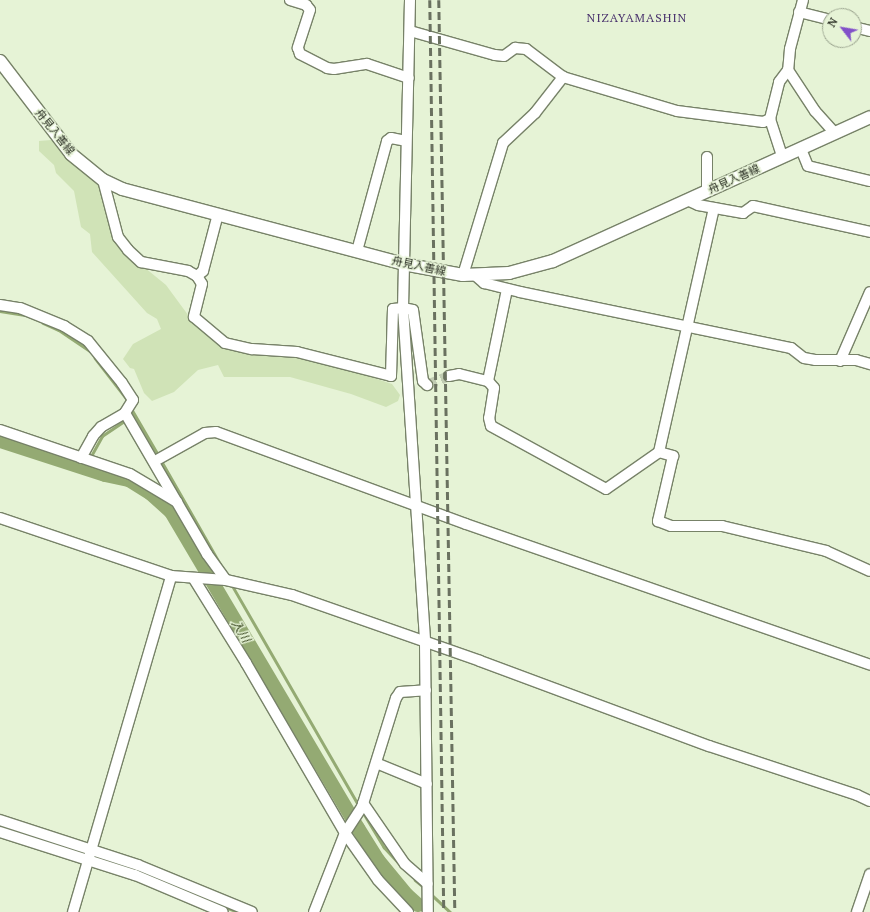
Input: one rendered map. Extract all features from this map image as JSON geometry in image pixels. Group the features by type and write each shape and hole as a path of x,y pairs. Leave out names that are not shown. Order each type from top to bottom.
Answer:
{"main road":[{"name":"舟見入善線","path":"0,62 71,154 103,180 122,189 403,264 476,276 509,273 554,261 870,117"}],"street":[{"path":"290,0 306,5 310,10 298,48 300,54 327,68 334,69 367,64 409,78"},
{"path":"410,0 403,308 425,643 428,912"},
{"path":"782,157 770,119 779,82 788,70 790,49 803,0"},
{"path":"799,12 822,18"},
{"path":"410,31 495,55 504,56 515,48 526,49 563,77 677,111 763,122 770,119"},
{"path":"788,70 815,111 835,133"},
{"path":"463,275 503,143 535,114 563,77"},
{"path":"357,251 387,141 391,138 406,141"},
{"path":"801,149 808,166 870,181"},
{"path":"707,157 707,191"},
{"path":"103,180 118,237 128,250 141,262 188,271 197,276 202,284 194,317 225,343 252,349 297,352 391,376 393,309 403,308 413,310 423,381 427,385"},
{"path":"687,200 698,205 743,213 753,206 870,232"},
{"path":"449,376 459,374 488,381 494,388 489,418 491,426 606,489 659,452 714,208"},
{"path":"197,276 203,271 218,214"},
{"path":"476,276 484,283 791,348 804,358 840,361 856,360 870,364"},
{"path":"488,381 507,288"},
{"path":"840,361 870,292"},
{"path":"0,305 20,308 64,326 88,341 122,383 133,400 125,413 101,427 93,436 81,458"},
{"path":"125,413 155,461 177,502 223,580"},
{"path":"0,430 130,474 177,502"},
{"path":"155,461 205,433 216,432 466,524 870,666"},
{"path":"659,452 673,456 658,521 672,526 722,526 826,551 870,571"},
{"path":"0,518 171,576 223,580 292,594 714,748 858,795 870,801"},
{"path":"73,912 171,576"},
{"path":"197,579 246,663 378,880 408,912"},
{"path":"314,912 347,830 362,805 396,698 400,692 426,690"},
{"path":"376,763 427,784"},
{"path":"362,805 405,864 428,884"},
{"path":"0,820 91,848 138,865 252,912"},
{"path":"0,832 87,861 135,875 224,912"},
{"path":"857,912 870,874"}],"green space":[{"path":"51,140 57,144 75,164 102,189 128,254 166,285 191,319 213,340 224,347 298,356 329,363 392,384 400,395 398,401 386,407 351,394 290,377 224,377 218,365 198,370 174,392 152,401 144,393 134,369 130,368 123,359 133,344 161,329 157,319 147,313 92,252 90,234 81,227 74,191 56,173 54,165 39,151 39,141"}],"waterway":[{"path":"0,311 25,315"},
{"path":"43,323 59,330 90,351"},
{"path":"95,358 126,398"},
{"path":"131,408 159,456"},
{"path":"90,458 102,436 126,420"},
{"name":"入川","path":"0,441 105,475 129,480 150,493 171,512 378,860 407,895 418,905"},
{"path":"161,460 221,565"},
{"name":"入川","path":"86,469 88,463"},
{"path":"232,585 359,806"},
{"path":"363,812 384,847 398,862"},
{"path":"22,834 88,855"},
{"path":"93,856 113,863"},
{"path":"415,880 425,888"},
{"path":"190,893 238,912"},
{"path":"432,895 450,912"}],"tunnel":[{"path":"427,385 449,376"}],"railway":[{"path":"430,0 444,912"},
{"path":"439,0 455,912"}],"district":[{"name":"NIZAYAMASHIN","path":"637,18"}]}
